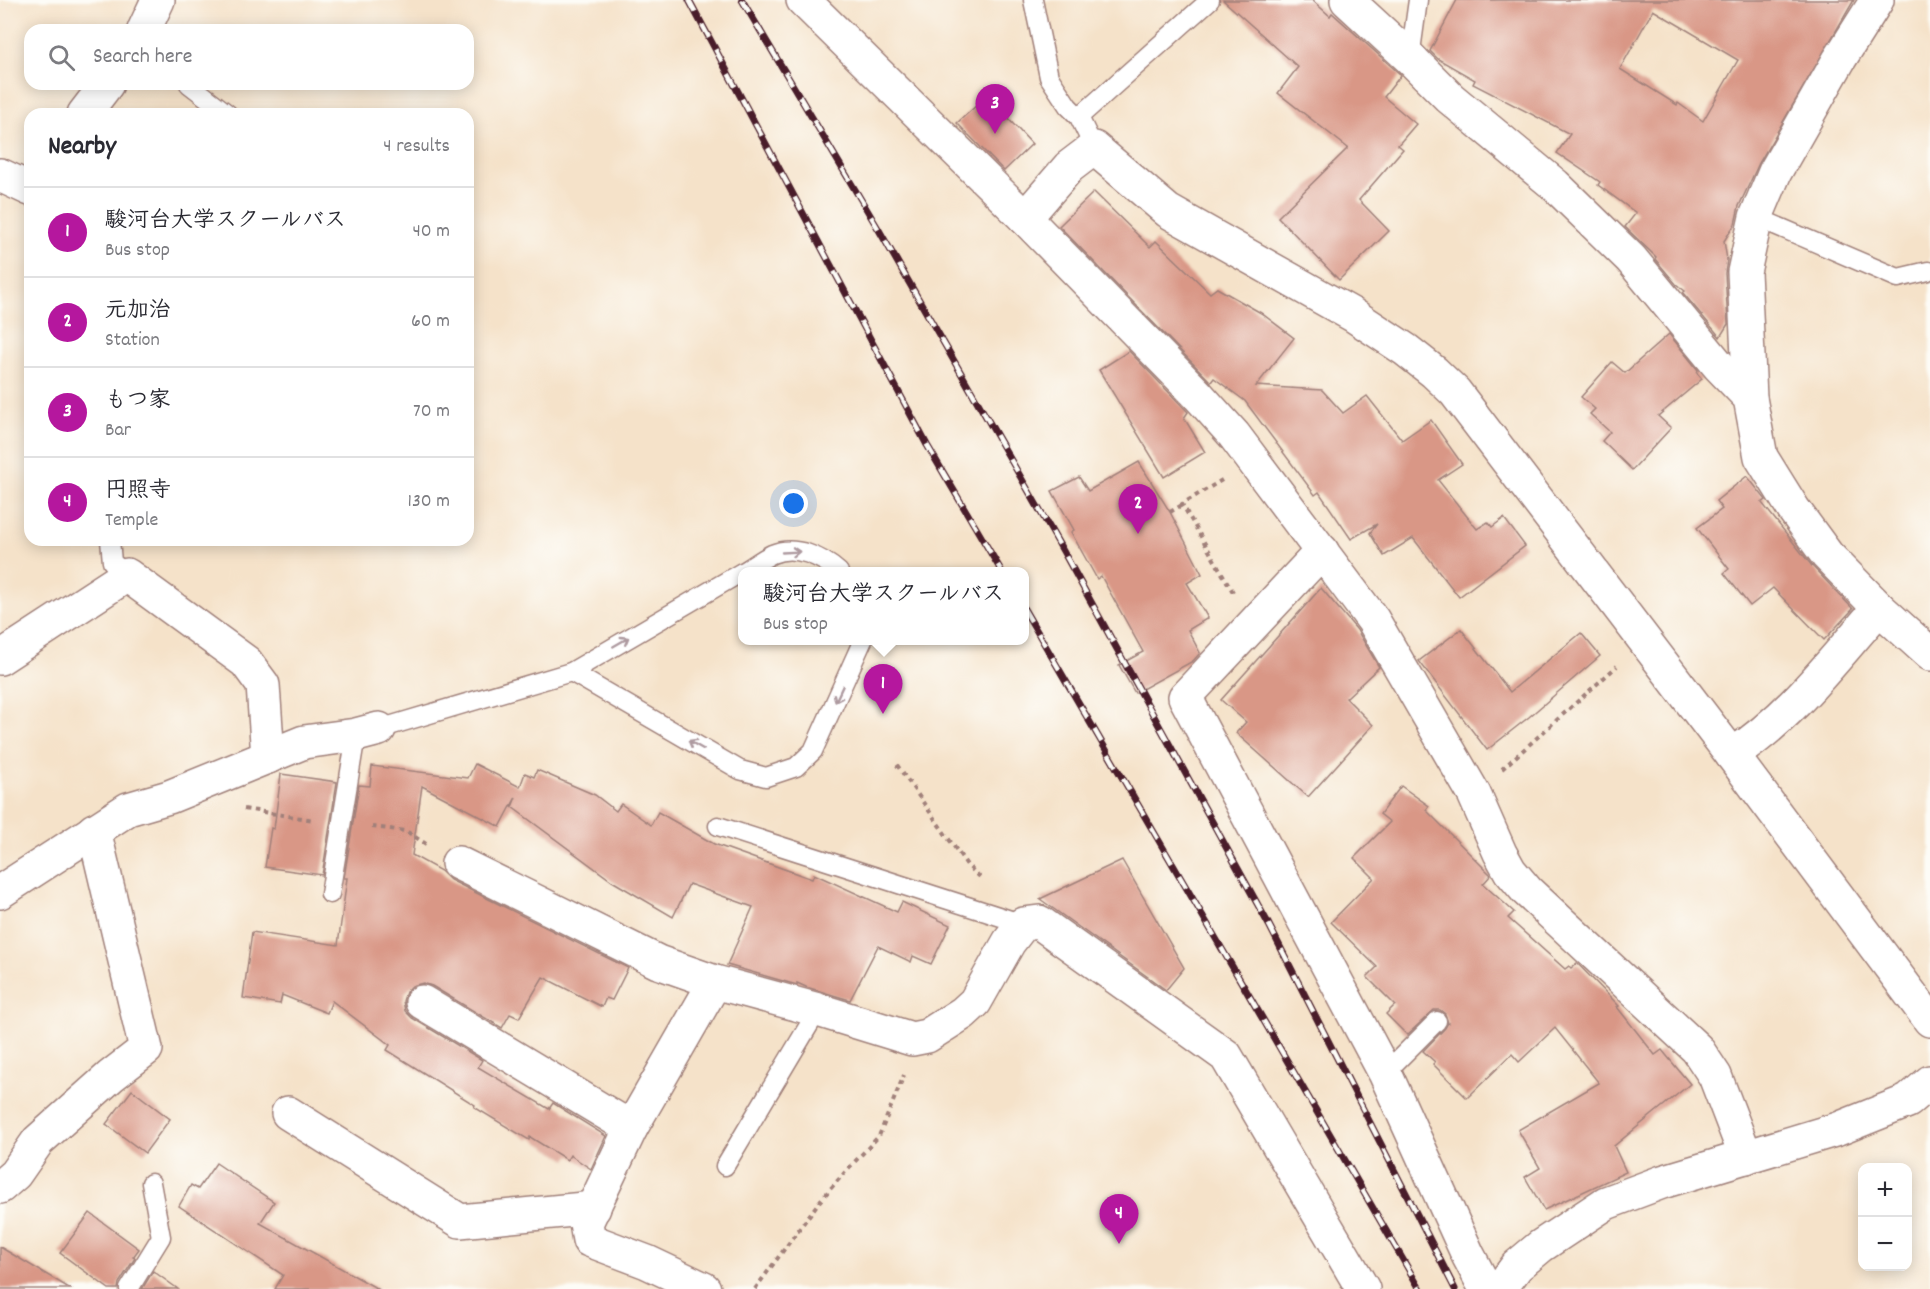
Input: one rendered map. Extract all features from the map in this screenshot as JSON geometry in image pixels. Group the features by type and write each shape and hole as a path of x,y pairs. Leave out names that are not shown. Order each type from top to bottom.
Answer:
{"street":[{"path":"147,24 158,0"},
{"path":"802,0 1025,218 1198,395 1234,435 1373,620 1474,794 1510,871 1527,891 1697,1049 1714,1076 1746,1157"},
{"path":"1347,0 1450,98 1555,185 1631,259 1719,366 1750,398"},
{"path":"1877,0 1839,60 1775,172 1756,217 1744,272 1750,398 1761,457 1794,510 1827,555 1878,608 1930,654"},
{"path":"89,108 102,90"},
{"path":"1025,218 1069,167 1095,148 1168,211 1353,315 1406,350 1434,372 1455,392 1732,755 1930,1020"},
{"path":"1322,551 1185,697 1385,1073 1468,1255 1486,1289"},
{"path":"0,658 127,575 246,662 263,685 268,757"},
{"path":"1732,755 1756,739 1792,707 1878,608"},
{"path":"0,892 128,808 169,797 304,742 368,732"},
{"path":"0,1187 15,1174 38,1141 111,1076 146,1049 94,830"},
{"path":"458,863 658,962 715,982 912,1039 927,1036 963,1013 975,1002 1009,942 1023,924 1039,922 1226,1056 1363,1289"},
{"path":"704,1289 647,1262 589,1240 586,1223 631,1128 715,982"},
{"path":"422,1002 631,1128"},
{"path":"1500,1289 1517,1266 1541,1246 1606,1203 1662,1182 1838,1128 1908,1101 1930,1082"},
{"path":"288,1113 460,1221 594,1208"}],"lane":[{"path":"1033,0 1048,77 1068,106 1079,117 1095,148"},
{"path":"1079,117 1210,0"},
{"path":"1410,58 1418,0"},
{"path":"197,90 220,108"},
{"path":"1756,217 1898,278 1928,271"},
{"path":"111,546 112,562 127,575"},
{"path":"751,567 775,553 800,551 833,567"},
{"path":"330,894 368,732 571,672 738,574"},
{"path":"571,672 740,770 766,777 796,767 813,751 861,645"},
{"path":"718,826 1023,924"},
{"path":"725,1166 818,1010"},
{"path":"1385,1073 1437,1020"},
{"path":"129,1289 161,1237 151,1183"}],"path":[{"path":"1170,512 1254,461"},
{"path":"1182,504 1252,625"},
{"path":"1474,794 1617,666"},
{"path":"897,765 967,865 983,880"},
{"path":"755,1289 819,1202 879,1136 920,1037"}],"building":[{"path":"1223,0 1312,0 1330,16 1332,13 1401,75 1384,97 1416,124 1398,145 1403,149 1359,200 1389,231 1339,280 1278,217 1348,148 1278,93 1298,67"},
{"path":"1457,0 1854,0 1759,163 1739,206 1735,224 1724,241 1727,260 1725,273 1728,324 1720,337 1683,293 1685,291 1655,259 1656,257 1625,227 1636,213 1598,185 1600,182 1557,153 1570,134 1473,84 1475,80 1438,59 1430,51","holes":["1653,10 1738,60 1703,121 1678,103 1677,105 1620,69"]},
{"path":"987,96 1032,144 1004,171 957,123"},
{"path":"1094,192 1150,247 1156,241 1210,293 1217,288 1261,313 1294,338 1256,386 1322,390 1343,413 1367,396 1402,440 1431,420 1462,464 1438,480 1477,529 1488,522 1492,527 1504,518 1525,546 1459,597 1413,538 1384,556 1370,533 1377,524 1351,539 1319,492 1315,495 1245,401 1214,378 1211,382 1059,226"},
{"path":"1669,334 1698,370 1697,373 1702,379 1658,416 1671,428 1632,470 1602,441 1610,432 1590,414 1595,409 1581,397 1612,362 1625,373"},
{"path":"1129,351 1188,412 1184,418 1205,452 1164,477 1099,370"},
{"path":"1139,462 1170,512 1202,574 1187,583 1208,618 1188,630 1200,653 1193,661 1135,693 1119,665 1143,652 1101,576 1097,579 1071,532 1074,530 1052,491 1079,477 1088,491"},
{"path":"1747,476 1766,500 1762,503 1812,566 1853,609 1824,640 1773,588 1750,606 1724,573 1729,569 1697,528 1722,509 1716,501"},
{"path":"1321,588 1357,630 1379,667 1346,698 1373,725 1308,797 1236,733 1246,722 1221,700"},
{"path":"1461,629 1510,692 1581,633 1600,656 1487,750 1419,661"},
{"path":"475,764 520,787 525,773 534,777 537,770 595,795 616,811 621,804 651,825 658,812 714,844 812,879 814,874 897,912 902,902 950,925 931,964 913,956 911,962 878,946 850,1000 797,983 797,985 727,965 753,907 689,884 673,917 612,881 512,807 516,797 500,827 422,786 412,855 441,871 450,880 628,968 612,1000 606,998 602,1007 543,977 519,1018 510,1014 502,1028 432,986 423,983 412,986 406,992 403,1001 405,1011 412,1018 482,1060 478,1067 549,1109 553,1103 606,1136 591,1169 570,1155 567,1160 530,1137 529,1140 474,1107 475,1105 387,1050 390,1045 332,1001 327,1013 282,995 280,1004 243,998 252,932 338,945 347,878 344,878 359,785 370,786 372,766 468,778"},
{"path":"281,774 337,782 322,875 265,867 271,828 274,829"},
{"path":"1401,786 1429,806 1426,810 1491,875 1483,884 1514,912 1508,918 1565,969 1577,963 1619,1006 1617,1007 1655,1055 1662,1050 1690,1084 1614,1146 1626,1172 1544,1210 1525,1177 1540,1168 1518,1130 1599,1083 1555,1028 1519,1062 1512,1054 1467,1098 1423,1051 1448,1023 1445,1014 1440,1010 1434,1010 1407,1035 1386,1014 1395,1005 1367,977 1377,967 1331,922 1374,878 1354,858 1390,822 1380,814"},
{"path":"1122,860 1184,968 1166,990 1040,899"},
{"path":"132,1090 170,1119 145,1153 106,1124"},
{"path":"216,1163 274,1202 260,1223 378,1289 275,1289 283,1275 179,1206 191,1185 198,1189"},
{"path":"90,1213 139,1249 119,1283 118,1289 109,1289 60,1253"},
{"path":"0,1247 71,1289 0,1289"},
{"path":"153,1271 178,1289 142,1289"}],"railway":[{"path":"689,0 927,445 999,567"},
{"path":"742,0 879,230 1063,551 1269,925 1455,1289"},
{"path":"1029,618 1420,1289"}],"place":[{"name":"もつ家","path":"995,134"},
{"name":"元加治","path":"1138,534"},
{"name":"駿河台大学スクールバス","path":"883,714"},
{"name":"円照寺","path":"1119,1244"}]}
